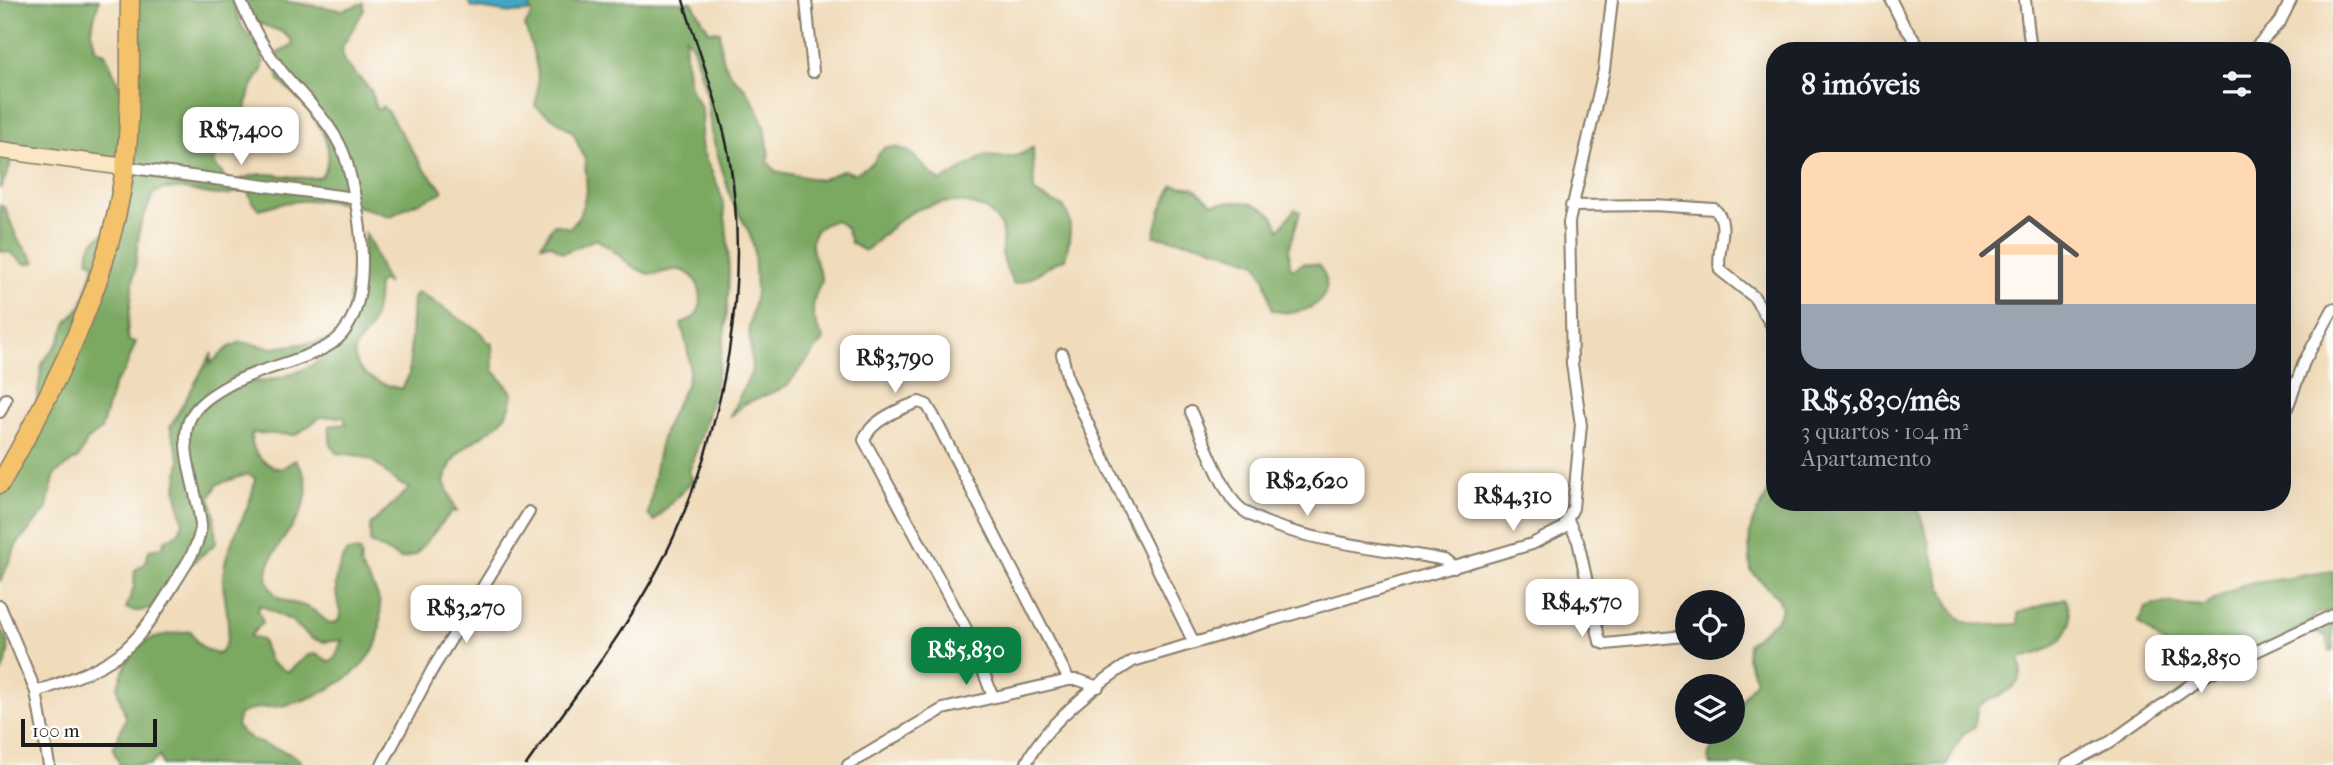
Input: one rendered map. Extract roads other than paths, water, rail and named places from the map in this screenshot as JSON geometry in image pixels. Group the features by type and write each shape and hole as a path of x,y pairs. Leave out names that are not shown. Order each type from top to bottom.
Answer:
{"main road":[{"path":"0,484 64,364 104,261 125,167 130,0"}],"street":[{"path":"36,692 101,668 124,653 154,617 188,560 200,538 201,526 186,430 197,409 232,383 329,346 346,327 359,297 363,275 354,198 341,147 324,120 259,40 240,0"},
{"path":"806,0 813,72"},
{"path":"1026,765 1046,734 1098,687 1133,661 1454,568 1556,534 1568,520 1578,468 1581,425 1571,340 1571,206 1604,70 1612,0"},
{"path":"1891,0 1903,24 1916,42"},
{"path":"2025,0 2030,42"},
{"path":"2261,42 2280,22 2291,0"},
{"path":"0,150 354,198"},
{"path":"1571,206 1654,205 1714,209 1720,214 1723,224 1720,270 1754,297 1766,316"},
{"path":"2291,397 2304,362 2333,309"},
{"path":"1062,354 1068,380 1103,457 1194,643"},
{"path":"0,412 6,399"},
{"path":"993,697 970,636 864,440 867,431 879,421 919,402 927,405 933,415 1069,680"},
{"path":"1191,412 1232,500 1256,520 1317,536 1444,560 1454,568"},
{"path":"382,765 432,670 529,512"},
{"path":"1568,520 1578,541 1600,642 1606,644 1675,637"},
{"path":"0,606 36,692 49,765"},
{"path":"2066,765 2110,742 2200,678 2333,615"},
{"path":"848,765 934,712 1069,680 1079,680 1098,687"}],"water":[{"path":"467,0 532,0 529,12 511,13 472,7"}],"railway":[{"path":"526,765 606,653 660,565 693,490 720,399 735,305 735,209 730,162 721,121 683,0"}]}
